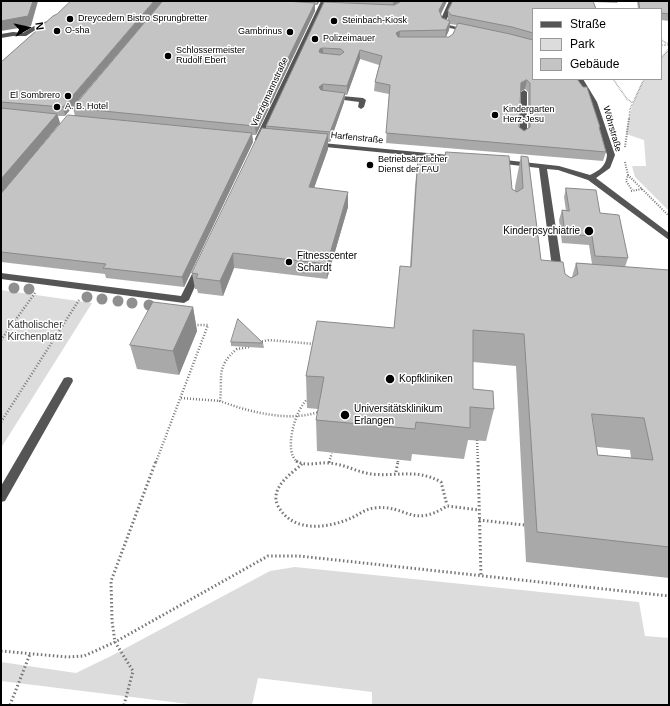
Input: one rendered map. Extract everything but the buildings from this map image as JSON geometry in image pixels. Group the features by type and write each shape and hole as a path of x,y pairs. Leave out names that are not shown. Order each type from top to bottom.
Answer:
{"street":[{"path":"1,36 13,34 25,38 41,24 56,20 77,1"},
{"name":"Vierzigmannstraße","path":"259,140 318,8 324,1"},
{"path":"452,1 443,21 453,31 476,33"},
{"path":"318,8 330,7"},
{"name":"Wöhrstraße","path":"581,80 594,102 611,155 610,163 606,170 591,178"},
{"path":"523,137 524,92"},
{"path":"323,97 363,100 362,108"},
{"name":"Harfenstraße","path":"307,143 470,159"},
{"path":"485,160 508,166 543,166 559,168 591,178 669,237"},
{"path":"543,166 559,283"},
{"path":"1,276 184,300 204,258"},
{"path":"1,497 68,381"}],"path":[{"path":"662,57 669,49"},
{"path":"614,80 627,99 633,102"},
{"path":"624,148 629,115 633,102 644,80"},
{"path":"624,156 628,175 669,216"},
{"path":"632,190 643,189"},
{"path":"1,340 44,281"},
{"path":"1,422 87,288"},
{"path":"124,705 133,670 115,642 112,621 111,581 208,325 193,325"},
{"path":"220,401 220,373 224,364 238,348 245,349 260,342 269,340 316,344"},
{"path":"181,398 220,401 239,409 262,415 299,415 318,412 325,409"},
{"path":"309,398 302,403 290,443 291,453 295,460 302,464 329,463 373,474 396,472 417,473 433,477 441,482 447,506"},
{"path":"477,440 481,576"},
{"path":"329,463 332,453"},
{"path":"396,472 398,460"},
{"path":"302,464 278,487 276,495 278,507 292,522 303,525 317,526 335,524 348,520 371,508 395,510 406,515 421,517 438,513 447,506 479,510"},
{"path":"479,520 524,525"},
{"path":"1,651 67,657 84,656 115,642 268,556 299,556 669,596"},
{"path":"10,705 30,654"}],"green space":[{"path":"669,49 669,211 635,177 632,166 646,166 644,140 626,134 632,106 643,80 662,80 662,57"},
{"name":"Katholischer Kirchenplatz","path":"1,290 92,303 1,448"},
{"path":"295,567 639,602 645,636 669,638 669,705 372,705 372,692 258,678 252,705 197,705 1,681 1,662 76,673 111,656 270,571"}],"place":[{"name":"Dreycedern Bistro Sprungbretter","path":"70,19"},
{"name":"Steinbach-Kiosk","path":"334,21"},
{"name":"O-sha","path":"57,31"},
{"name":"Gambrinus","path":"290,32"},
{"name":"Polizeimauer","path":"315,39"},
{"name":"Schlossermeister Rudolf Ebert","path":"168,56"},
{"name":"El Sombrero","path":"68,96"},
{"name":"A. B. Hotel","path":"57,107"},
{"name":"Kindergarten Herz-Jesu","path":"495,115"},
{"name":"Betriebsärztlicher Dienst der FAU","path":"370,165"},
{"name":"Kinderpsychiatrie","path":"589,231"},
{"name":"Fitnesscenter Schardt","path":"289,262"},
{"name":"Kopfkliniken","path":"390,379"},
{"name":"Universitätsklinikum Erlangen","path":"345,415"}]}
